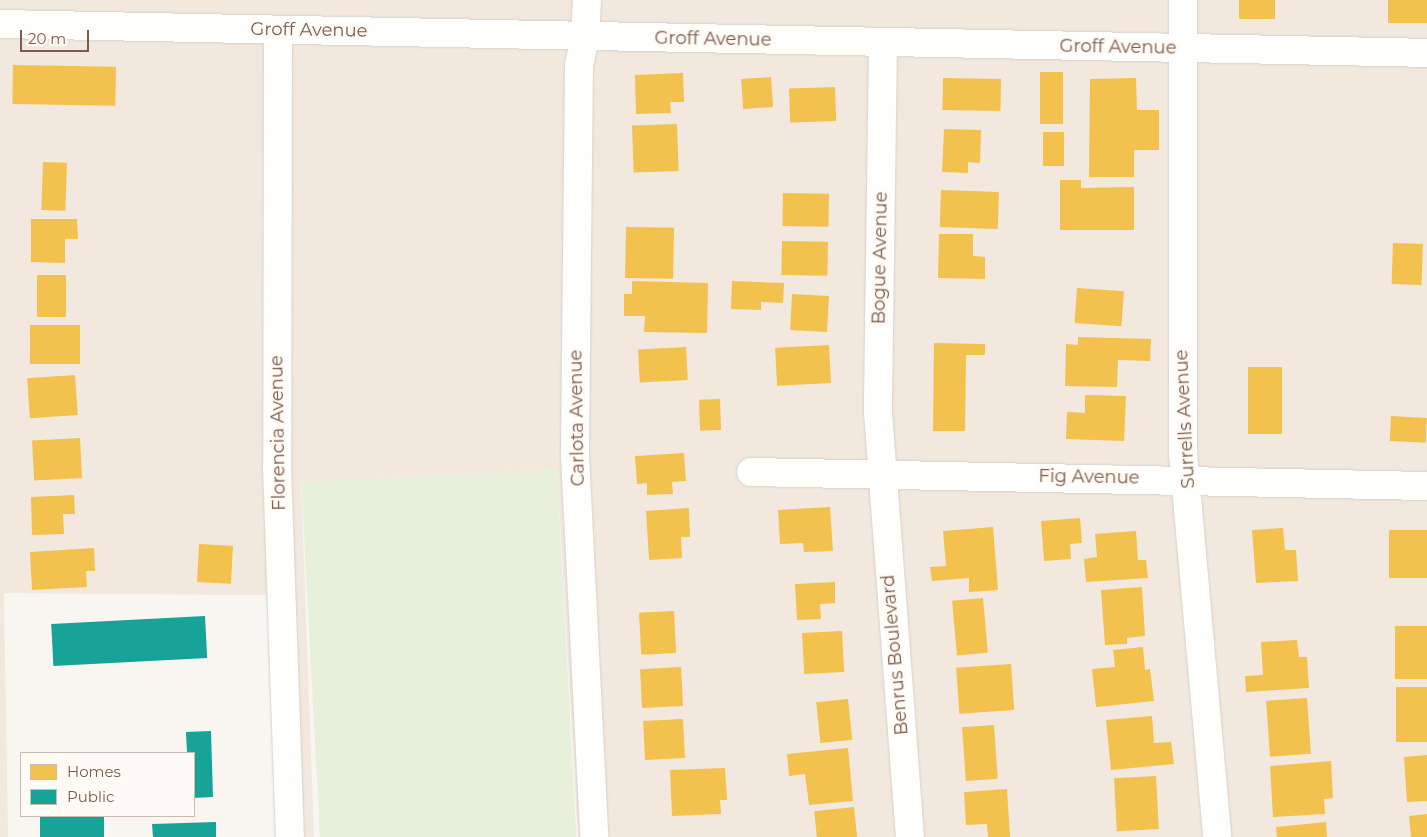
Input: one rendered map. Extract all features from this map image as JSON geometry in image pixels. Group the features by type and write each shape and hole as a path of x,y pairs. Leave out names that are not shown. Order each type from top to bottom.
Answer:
{"street":[{"name":"Carlota Avenue","path":"587,0 585,37 578,65 575,456 594,837"},
{"name":"Surrells Avenue","path":"1183,0 1181,48 1182,415 1217,837"},
{"name":"Groff Avenue","path":"0,24 1427,53"},
{"name":"Florencia Avenue","path":"278,30 277,466 290,837"},
{"name":"Bogue Avenue","path":"880,473 878,412 882,43"},
{"name":"Fig Avenue","path":"751,472 1187,479 1427,486"},
{"name":"Benrus Boulevard","path":"880,473 910,837"}],"shaded area":[{"path":"0,0 1427,0 1427,837 578,837 557,469 301,483 314,837 277,837 267,595 4,593 8,837 0,837"}],"green space":[{"path":"557,469 576,837 320,837 301,482"}],"building: Homes":[{"path":"1239,0 1275,0 1275,19 1239,19"},
{"path":"1388,0 1427,0 1427,23 1388,23"},
{"path":"13,65 116,67 115,106 12,104"},
{"path":"1040,72 1063,72 1063,124 1040,124"},
{"path":"683,73 684,102 670,102 671,113 636,114 635,75"},
{"path":"771,77 773,107 743,109 741,79"},
{"path":"943,78 1001,79 1000,111 942,110"},
{"path":"1136,78 1137,110 1159,110 1159,150 1134,150 1134,177 1089,177 1090,79"},
{"path":"835,87 836,121 790,123 789,89"},
{"path":"677,124 679,171 634,173 632,126"},
{"path":"944,129 981,130 980,163 968,162 968,173 942,172"},
{"path":"1043,132 1064,132 1064,166 1043,166"},
{"path":"43,162 67,163 65,211 41,210"},
{"path":"1060,180 1081,180 1081,188 1134,187 1134,230 1060,230"},
{"path":"941,190 999,192 998,229 940,227"},
{"path":"783,193 829,194 828,227 782,226"},
{"path":"31,219 77,219 78,239 65,239 65,263 31,262"},
{"path":"626,227 674,228 673,279 625,278"},
{"path":"939,234 973,234 973,256 985,257 985,279 938,278"},
{"path":"782,241 828,242 827,276 781,275"},
{"path":"1393,243 1423,244 1422,285 1392,284"},
{"path":"37,275 66,275 66,317 37,317"},
{"path":"632,281 708,283 707,333 644,332 645,316 624,316 624,294 632,294"},
{"path":"732,281 784,283 783,303 761,302 761,310 731,309"},
{"path":"1077,288 1124,291 1121,326 1075,323"},
{"path":"792,294 829,296 827,332 790,330"},
{"path":"30,325 80,325 80,364 30,364"},
{"path":"1078,337 1151,339 1150,361 1118,360 1117,387 1065,386 1066,344 1078,345"},
{"path":"934,343 985,344 985,355 966,355 965,431 933,431"},
{"path":"829,345 831,383 777,386 775,348"},
{"path":"686,347 688,380 640,382 638,350"},
{"path":"1248,367 1282,367 1282,434 1248,434"},
{"path":"75,375 78,415 30,418 27,378"},
{"path":"1085,395 1126,396 1124,441 1066,439 1067,412 1085,413"},
{"path":"720,399 721,430 700,431 699,400"},
{"path":"1391,416 1427,418 1426,443 1390,441"},
{"path":"80,438 82,478 34,480 32,441"},
{"path":"684,453 686,481 672,482 673,494 647,495 647,483 637,484 635,456"},
{"path":"74,495 75,514 63,514 64,534 32,535 31,497"},
{"path":"830,507 833,551 804,552 803,543 780,544 778,510"},
{"path":"689,508 690,537 681,537 682,558 649,560 646,511"},
{"path":"1080,518 1082,543 1070,544 1071,559 1044,561 1041,521"},
{"path":"993,527 998,590 969,592 969,578 932,581 930,567 946,566 943,531"},
{"path":"1283,528 1285,550 1296,550 1298,581 1256,583 1252,530"},
{"path":"1389,530 1427,530 1427,578 1389,578"},
{"path":"1136,531 1138,560 1146,560 1148,578 1086,582 1084,559 1097,557 1095,534"},
{"path":"199,544 233,546 231,584 197,582"},
{"path":"94,548 95,571 86,571 87,587 32,590 30,552"},
{"path":"835,582 835,603 820,604 821,619 797,620 795,584"},
{"path":"1142,587 1145,636 1127,638 1127,644 1105,645 1101,590"},
{"path":"983,598 988,653 957,655 952,601"},
{"path":"674,611 676,653 641,655 639,613"},
{"path":"1395,626 1427,626 1427,679 1395,679"},
{"path":"842,631 844,672 804,674 802,633"},
{"path":"1297,640 1299,657 1307,657 1309,688 1246,692 1245,676 1263,675 1261,642"},
{"path":"1143,647 1145,670 1150,669 1154,701 1096,707 1092,669 1115,667 1113,650"},
{"path":"1011,664 1014,710 959,714 956,668"},
{"path":"681,667 683,706 642,708 640,669"},
{"path":"1396,687 1427,687 1427,742 1396,742"},
{"path":"1307,698 1311,754 1270,757 1266,701"},
{"path":"848,699 852,740 820,743 816,702"},
{"path":"1152,716 1154,743 1171,742 1174,764 1111,770 1106,720"},
{"path":"683,719 685,758 645,760 643,721"},
{"path":"994,725 998,779 966,781 962,727"},
{"path":"848,748 853,801 809,805 805,774 789,776 787,754"},
{"path":"1427,755 1427,801 1407,802 1404,757"},
{"path":"1331,761 1333,798 1324,799 1325,814 1273,817 1270,766"},
{"path":"725,768 727,800 720,800 721,814 672,816 670,770"},
{"path":"1156,776 1159,829 1117,831 1114,778"},
{"path":"1007,789 1010,837 988,837 987,824 966,825 964,792"},
{"path":"854,807 857,837 817,837 814,811"},
{"path":"1427,814 1427,837 1411,837 1409,816"},
{"path":"1326,822 1327,837 1277,837 1276,827"}],"building: Public":[{"path":"205,616 207,658 53,666 51,624"},
{"path":"211,731 213,797 195,798 195,752 187,752 186,732"},
{"path":"40,817 104,817 104,837 40,837"},
{"path":"216,822 216,837 153,837 152,824"}]}
